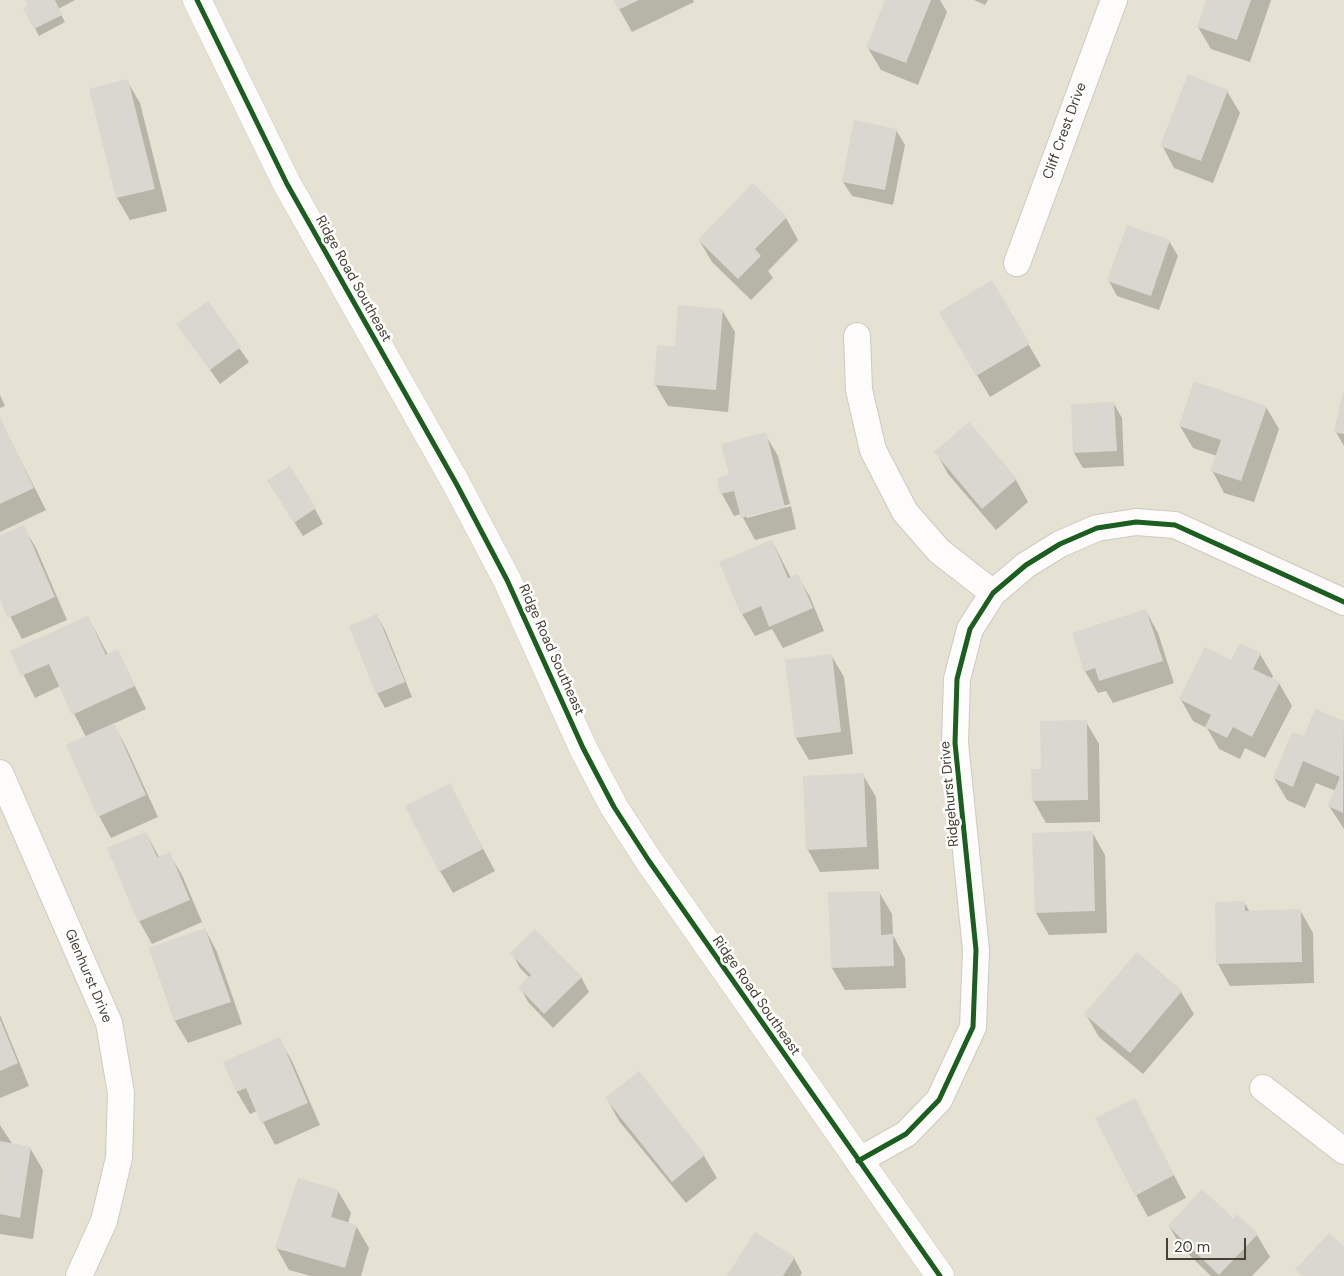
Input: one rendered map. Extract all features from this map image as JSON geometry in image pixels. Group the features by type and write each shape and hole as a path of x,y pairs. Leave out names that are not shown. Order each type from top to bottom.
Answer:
{"street":[{"name":"Ridge Road Southeast","path":"198,0 286,184 457,485 507,580 583,748 614,807 648,861 940,1276"},
{"name":"Cliff Crest Drive","path":"1017,262 1114,0"},
{"path":"857,336 859,390 873,450 904,512 939,551 994,593"},
{"name":"Ridgehurst Drive","path":"858,1161 906,1134 939,1100 972,1027 976,950 955,743 956,679 970,629 994,593 1026,565 1060,544 1096,528 1136,522 1175,525 1344,602"},
{"name":"Glenhurst Drive","path":"0,773 109,1023 121,1093 119,1158 104,1221 79,1276"},
{"path":"1263,1088 1344,1151"}],"shaded area":[{"path":"0,0 1344,0 1344,1276 0,1276"}],"building":[{"path":"25,0 55,0 62,15 34,29 23,8 28,6"},
{"path":"613,0 639,0 618,10"},
{"path":"885,0 931,0 906,63 866,48"},
{"path":"1206,0 1251,0 1237,40 1197,27"},
{"path":"1188,74 1228,90 1201,161 1160,146"},
{"path":"128,79 155,189 116,198 89,89"},
{"path":"854,120 897,129 885,190 842,182"},
{"path":"753,183 787,217 755,249 761,256 738,279 698,240"},
{"path":"1127,225 1170,240 1151,296 1107,281"},
{"path":"992,280 1030,344 976,376 939,312"},
{"path":"208,301 241,347 210,370 176,324"},
{"path":"678,305 723,309 716,390 654,385 657,345 675,347"},
{"path":"1194,381 1267,406 1241,481 1210,471 1221,440 1179,426"},
{"path":"1344,392 1344,434 1334,432"},
{"path":"1114,402 1117,451 1073,453 1071,404"},
{"path":"0,417 34,488 0,504"},
{"path":"969,422 1017,479 982,509 934,452"},
{"path":"766,432 785,507 741,518 734,491 720,494 717,478 729,475 721,444"},
{"path":"290,466 316,508 294,523 267,480"},
{"path":"24,525 55,597 8,618 0,600 0,535"},
{"path":"772,540 788,578 798,574 813,608 769,627 761,606 741,615 719,562"},
{"path":"1146,609 1163,661 1099,681 1095,668 1084,672 1072,633"},
{"path":"377,614 405,682 376,694 349,626"},
{"path":"88,616 106,655 118,649 135,686 72,715 49,664 21,676 10,651"},
{"path":"1240,643 1261,653 1253,669 1280,682 1252,737 1233,727 1227,738 1205,727 1211,715 1179,699 1205,647 1231,660"},
{"path":"832,654 841,732 795,738 785,660"},
{"path":"1315,709 1344,721 1343,813 1328,806 1340,777 1303,761 1293,787 1273,778 1292,732 1304,736"},
{"path":"1087,720 1088,800 1032,801 1031,769 1041,769 1040,721"},
{"path":"114,723 146,795 98,817 66,745"},
{"path":"864,773 867,847 806,850 803,776"},
{"path":"450,783 483,849 439,872 405,806"},
{"path":"1093,831 1095,911 1035,913 1032,833"},
{"path":"146,832 157,857 170,852 190,900 138,922 107,848"},
{"path":"880,891 881,935 893,934 894,966 831,968 828,892"},
{"path":"1245,901 1245,911 1301,909 1302,962 1216,964 1215,902"},
{"path":"205,928 231,1002 174,1021 149,948"},
{"path":"535,929 582,977 544,1014 518,987 531,975 510,953"},
{"path":"1137,952 1182,991 1130,1053 1084,1014"},
{"path":"0,1019 18,1063 0,1071"},
{"path":"280,1037 308,1103 261,1123 246,1088 236,1092 223,1062"},
{"path":"639,1071 705,1155 672,1182 605,1098"},
{"path":"1135,1098 1174,1175 1135,1196 1095,1118"},
{"path":"0,1141 31,1147 20,1218 0,1214"},
{"path":"298,1178 339,1190 331,1217 357,1225 345,1268 275,1248"},
{"path":"1202,1189 1233,1218 1237,1214 1258,1234 1219,1275 1168,1226"},
{"path":"755,1232 795,1257 783,1276 727,1276"},
{"path":"1329,1233 1344,1246 1344,1276 1302,1276 1295,1270"}],"cycle path":[{"path":"197,0 287,184 457,485 507,580 583,748 614,807 649,861 940,1276"},
{"path":"858,1161 906,1134 939,1100 973,1027 976,950 955,743 957,679 970,629 993,593 1026,565 1060,544 1097,528 1136,522 1175,525 1344,602"}]}
